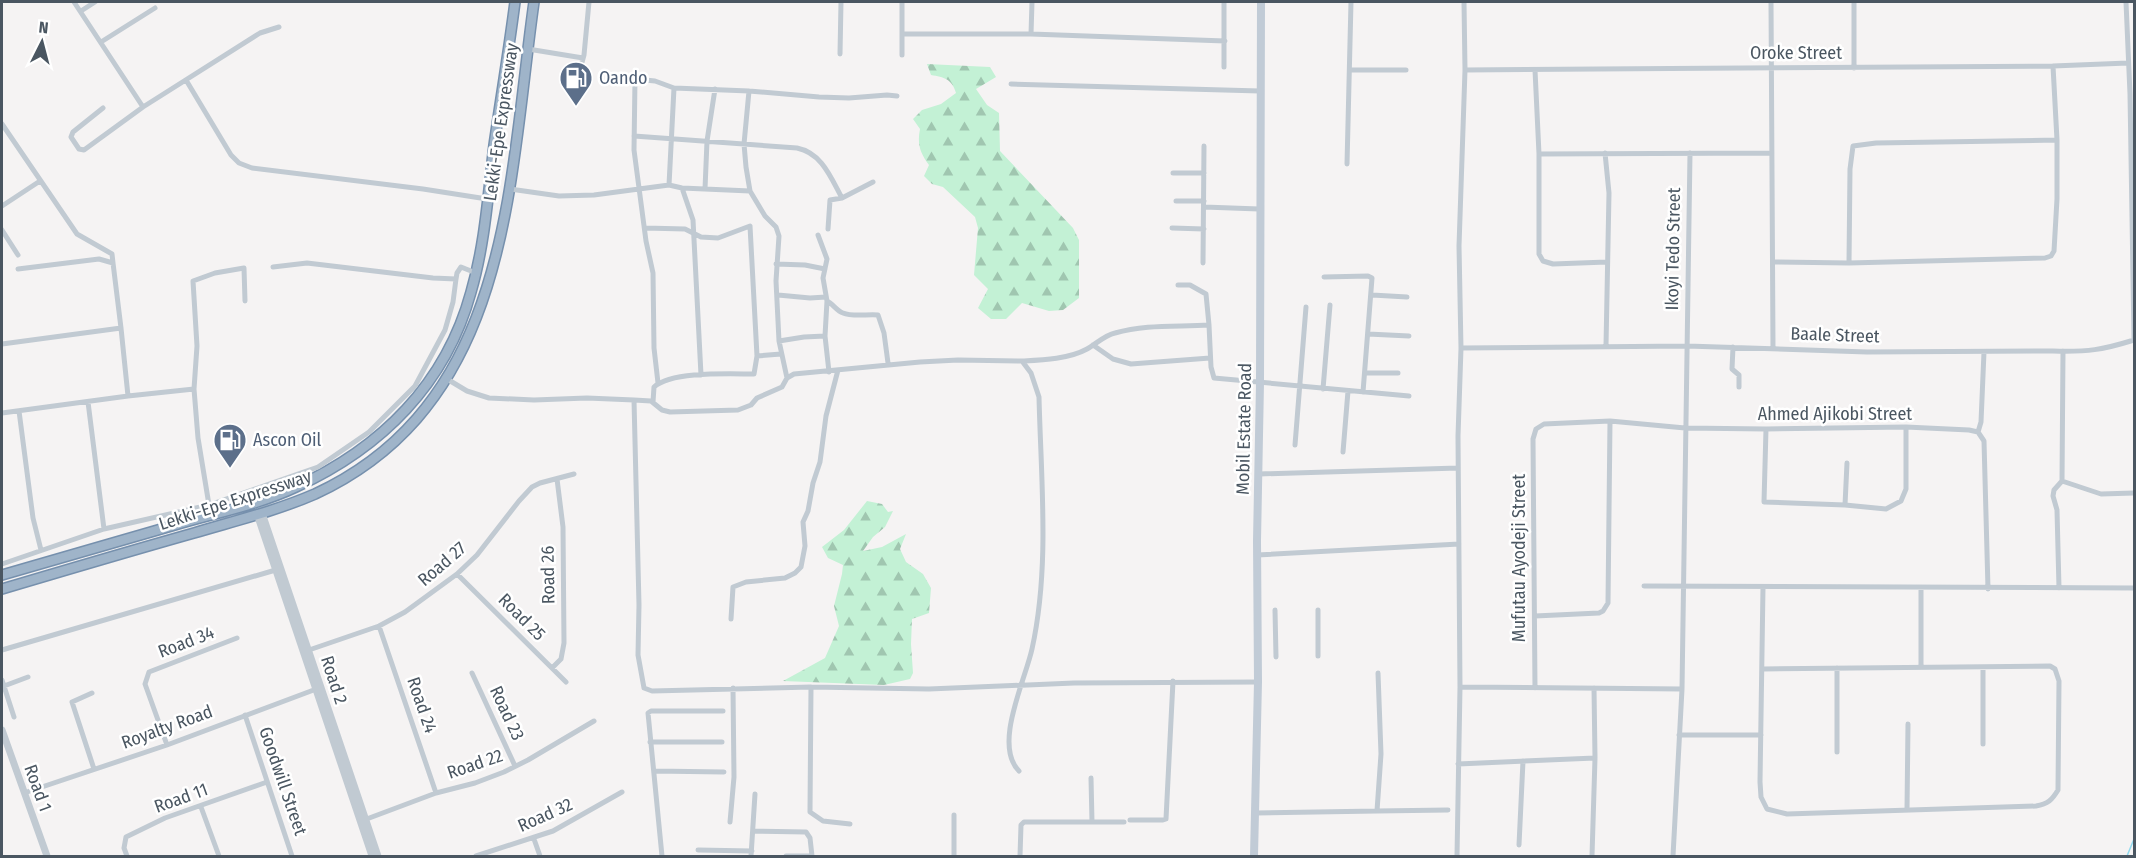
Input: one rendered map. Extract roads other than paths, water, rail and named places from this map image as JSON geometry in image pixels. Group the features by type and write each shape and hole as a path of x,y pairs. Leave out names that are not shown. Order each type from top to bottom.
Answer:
{"highway":[{"name":"Lekki-Epe Expressway","path":"2,575 272,497 295,488 351,457 398,420 427,386 441,362 462,320 476,273 515,2"},
{"name":"Lekki-Epe Expressway","path":"2,589 260,513 314,494 366,464 384,451 414,422 447,379 467,342 477,320 495,258 510,189 534,2"},
{"path":"479,255 495,258"}],"main road":[{"name":"Mobil Estate Road","path":"1254,856 1258,682 1261,2"}],"street":[{"path":"74,2 143,106"},
{"path":"81,12 95,2"},
{"path":"579,73 583,58 589,2"},
{"path":"840,54 841,2"},
{"path":"902,2 902,55"},
{"path":"1031,34 1032,2"},
{"path":"1224,2 1224,67"},
{"path":"1347,164 1351,2"},
{"path":"1457,856 1460,687 1458,468 1461,348 1460,246 1465,70 1464,2"},
{"path":"1771,2 1773,347"},
{"path":"1854,2 1854,68"},
{"path":"2126,2 2128,63 2132,94 2134,340"},
{"path":"101,42 155,8"},
{"path":"103,108 81,123 73,132 71,137 79,149 84,150 143,106 260,33 279,27"},
{"path":"902,34 1031,34 1225,41"},
{"path":"528,49 583,58"},
{"name":"Oroke Street","path":"1465,70 2054,66 2128,63"},
{"path":"1773,262 1849,263 2051,256 2054,251 2057,199 2054,66"},
{"path":"1351,70 1406,70"},
{"path":"1535,70 1539,154 1539,254 1541,258 1553,264 1608,262"},
{"path":"658,383 654,348 653,273 639,188 634,136 635,79 655,81 674,88 749,91 830,98 897,96"},
{"path":"186,80 231,155 239,163 252,168 413,187 487,199"},
{"path":"1011,84 1260,91"},
{"path":"669,185 674,88"},
{"path":"705,189 715,89"},
{"path":"749,91 744,144 746,167 750,191 765,216 776,227 779,236 776,264 779,341 787,378"},
{"path":"2,127 77,234 111,254 128,396"},
{"path":"634,136 797,148 807,151 824,165 842,198"},
{"path":"1849,263 1850,169 1853,146 1876,143 2057,140"},
{"path":"1203,263 1204,146"},
{"path":"1605,153 1609,192 1606,346"},
{"name":"Ikoyi Tedo Street","path":"1673,856 1682,689 1690,153"},
{"path":"1539,154 1772,153"},
{"path":"1173,173 1204,174"},
{"path":"2,206 40,181"},
{"path":"828,229 830,200 842,198 873,182"},
{"path":"510,189 559,196 594,195 669,185 682,188 750,191"},
{"path":"682,188 693,220 701,375"},
{"path":"1176,201 1259,209"},
{"path":"645,228 685,229 701,237 718,238 750,226 757,356 754,374 701,375 658,383 654,387 653,402"},
{"path":"1172,228 1203,229"},
{"path":"2,230 18,255"},
{"path":"818,235 826,254 825,336 829,372"},
{"path":"18,269 99,259 113,263"},
{"path":"273,267 307,263 456,279"},
{"path":"776,264 806,265 825,269"},
{"path":"2,564 104,529 209,505 318,467 369,432 415,386 445,330 453,302 457,273 461,267 476,273"},
{"path":"209,505 198,438 195,389 197,346 193,281 214,273 244,268 245,301"},
{"path":"1324,277 1368,276 1372,278 1363,392"},
{"path":"1178,285 1194,286 1206,294 1210,358 1214,378 1409,396"},
{"path":"778,295 826,299 840,312 846,314 878,315 884,333 888,363"},
{"path":"1372,295 1407,297"},
{"path":"1323,389 1330,305"},
{"path":"1294,445 1306,307"},
{"path":"447,379 467,391 489,398 634,400 653,402 662,410 670,412 738,410 751,405 757,398 782,387 787,378 794,374 829,372 888,363 1042,360 1084,351 1112,333 1130,329 1209,325"},
{"path":"2,344 121,328"},
{"path":"1368,334 1409,336"},
{"path":"779,341 825,336"},
{"name":"Baale Street","path":"1461,348 1687,346 1773,347 1868,352 2081,352 2103,350 2134,340"},
{"path":"1093,345 1113,359 1131,364 1210,358"},
{"path":"1733,347 1732,369 1739,375 1739,387"},
{"path":"2059,588 2057,510 2053,496 2054,490 2062,481 2063,351"},
{"path":"1984,352 1981,422 1978,432 1984,441 1988,589"},
{"path":"757,356 781,354"},
{"path":"1020,771 1012,764 1009,738 1033,647 1044,555 1039,398 1031,373 1022,361"},
{"path":"731,619 733,587 746,582 785,578 801,567 805,546 803,522 808,512 813,483 820,462 826,416 838,370"},
{"path":"1365,373 1398,373"},
{"path":"2,413 195,389"},
{"path":"1343,452 1348,391"},
{"path":"634,400 638,655 644,688 651,691 811,687 929,689 1074,682 1258,682"},
{"path":"88,402 104,529"},
{"path":"19,411 33,518 41,550"},
{"path":"1535,616 1599,614 1608,603 1610,421"},
{"name":"Ahmed Ajikobi Street","path":"1536,429 1544,424 1610,421 1685,428 1906,427 1978,432"},
{"path":"1766,429 1764,502 1886,509 1901,501 1906,489 1906,427"},
{"name":"Mufutau Ayodeji Street","path":"1535,688 1533,440 1536,429"},
{"path":"1845,505 1847,463"},
{"path":"1259,474 1458,468"},
{"name":"Road 27","path":"309,650 379,626 405,612 457,574 477,555 532,487 574,474"},
{"name":"Road 26","path":"552,668 561,659 564,643 562,527 557,479"},
{"path":"2062,481 2101,494 2134,493"},
{"name":"Road 2","path":"260,513 363,820 378,856"},
{"path":"1257,555 1459,544"},
{"path":"2,650 279,569"},
{"name":"Road 2","path":"279,569 309,650 318,688"},
{"name":"Road 25","path":"457,574 566,682"},
{"path":"1644,586 1683,588 2134,588"},
{"path":"1763,587 1761,797 1767,809 1787,814 2046,804 2058,790 2060,681 2055,669 2050,666 1763,669"},
{"path":"1921,588 1921,666"},
{"path":"1275,610 1276,657"},
{"path":"1318,610 1318,656"},
{"name":"Road 24","path":"379,626 436,794"},
{"name":"Road 34","path":"167,745 145,684 149,672 237,638"},
{"path":"1983,667 1983,744"},
{"path":"1837,668 1837,752"},
{"name":"Road 23","path":"472,673 515,766"},
{"path":"1377,810 1381,754 1378,673"},
{"path":"14,717 3,683 28,677"},
{"path":"1020,856 1021,825 1024,822 1166,819 1173,681"},
{"path":"811,687 810,812 823,821 850,824"},
{"path":"1460,687 1682,689"},
{"name":"Royalty Road","path":"24,793 167,745 318,688"},
{"path":"730,822 734,777 733,688"},
{"path":"1593,856 1594,688"},
{"path":"72,702 92,693"},
{"path":"68,695 94,769"},
{"path":"662,856 646,717 651,711 723,711"},
{"name":"Goodwill Street","path":"244,715 292,856"},
{"name":"Road 22","path":"363,820 475,783 515,766 594,721"},
{"path":"1907,810 1908,724"},
{"name":"Road 1","path":"2,730 47,856"},
{"path":"1679,735 1761,735"},
{"path":"650,742 722,742"},
{"path":"1458,764 1595,758"},
{"path":"1520,845 1523,761"},
{"path":"654,771 724,772"},
{"path":"1091,778 1092,822"},
{"name":"Road 11","path":"127,856 124,842 126,837 165,818 267,782"},
{"name":"Road 32","path":"476,856 534,839 570,823 622,792"},
{"path":"698,850 752,854 755,794"},
{"path":"201,807 219,856"},
{"path":"1256,813 1448,810"},
{"path":"954,815 954,856"},
{"name":"Road 2","path":"363,820 372,856"},
{"path":"753,831 806,832 810,838 812,856 786,856"},
{"path":"534,839 540,856"}],"waterway":[{"path":"2127,856 2134,839"}],"place":[{"name":"Oando","path":"576,107"},
{"name":"Ascon Oil","path":"230,469"}]}
